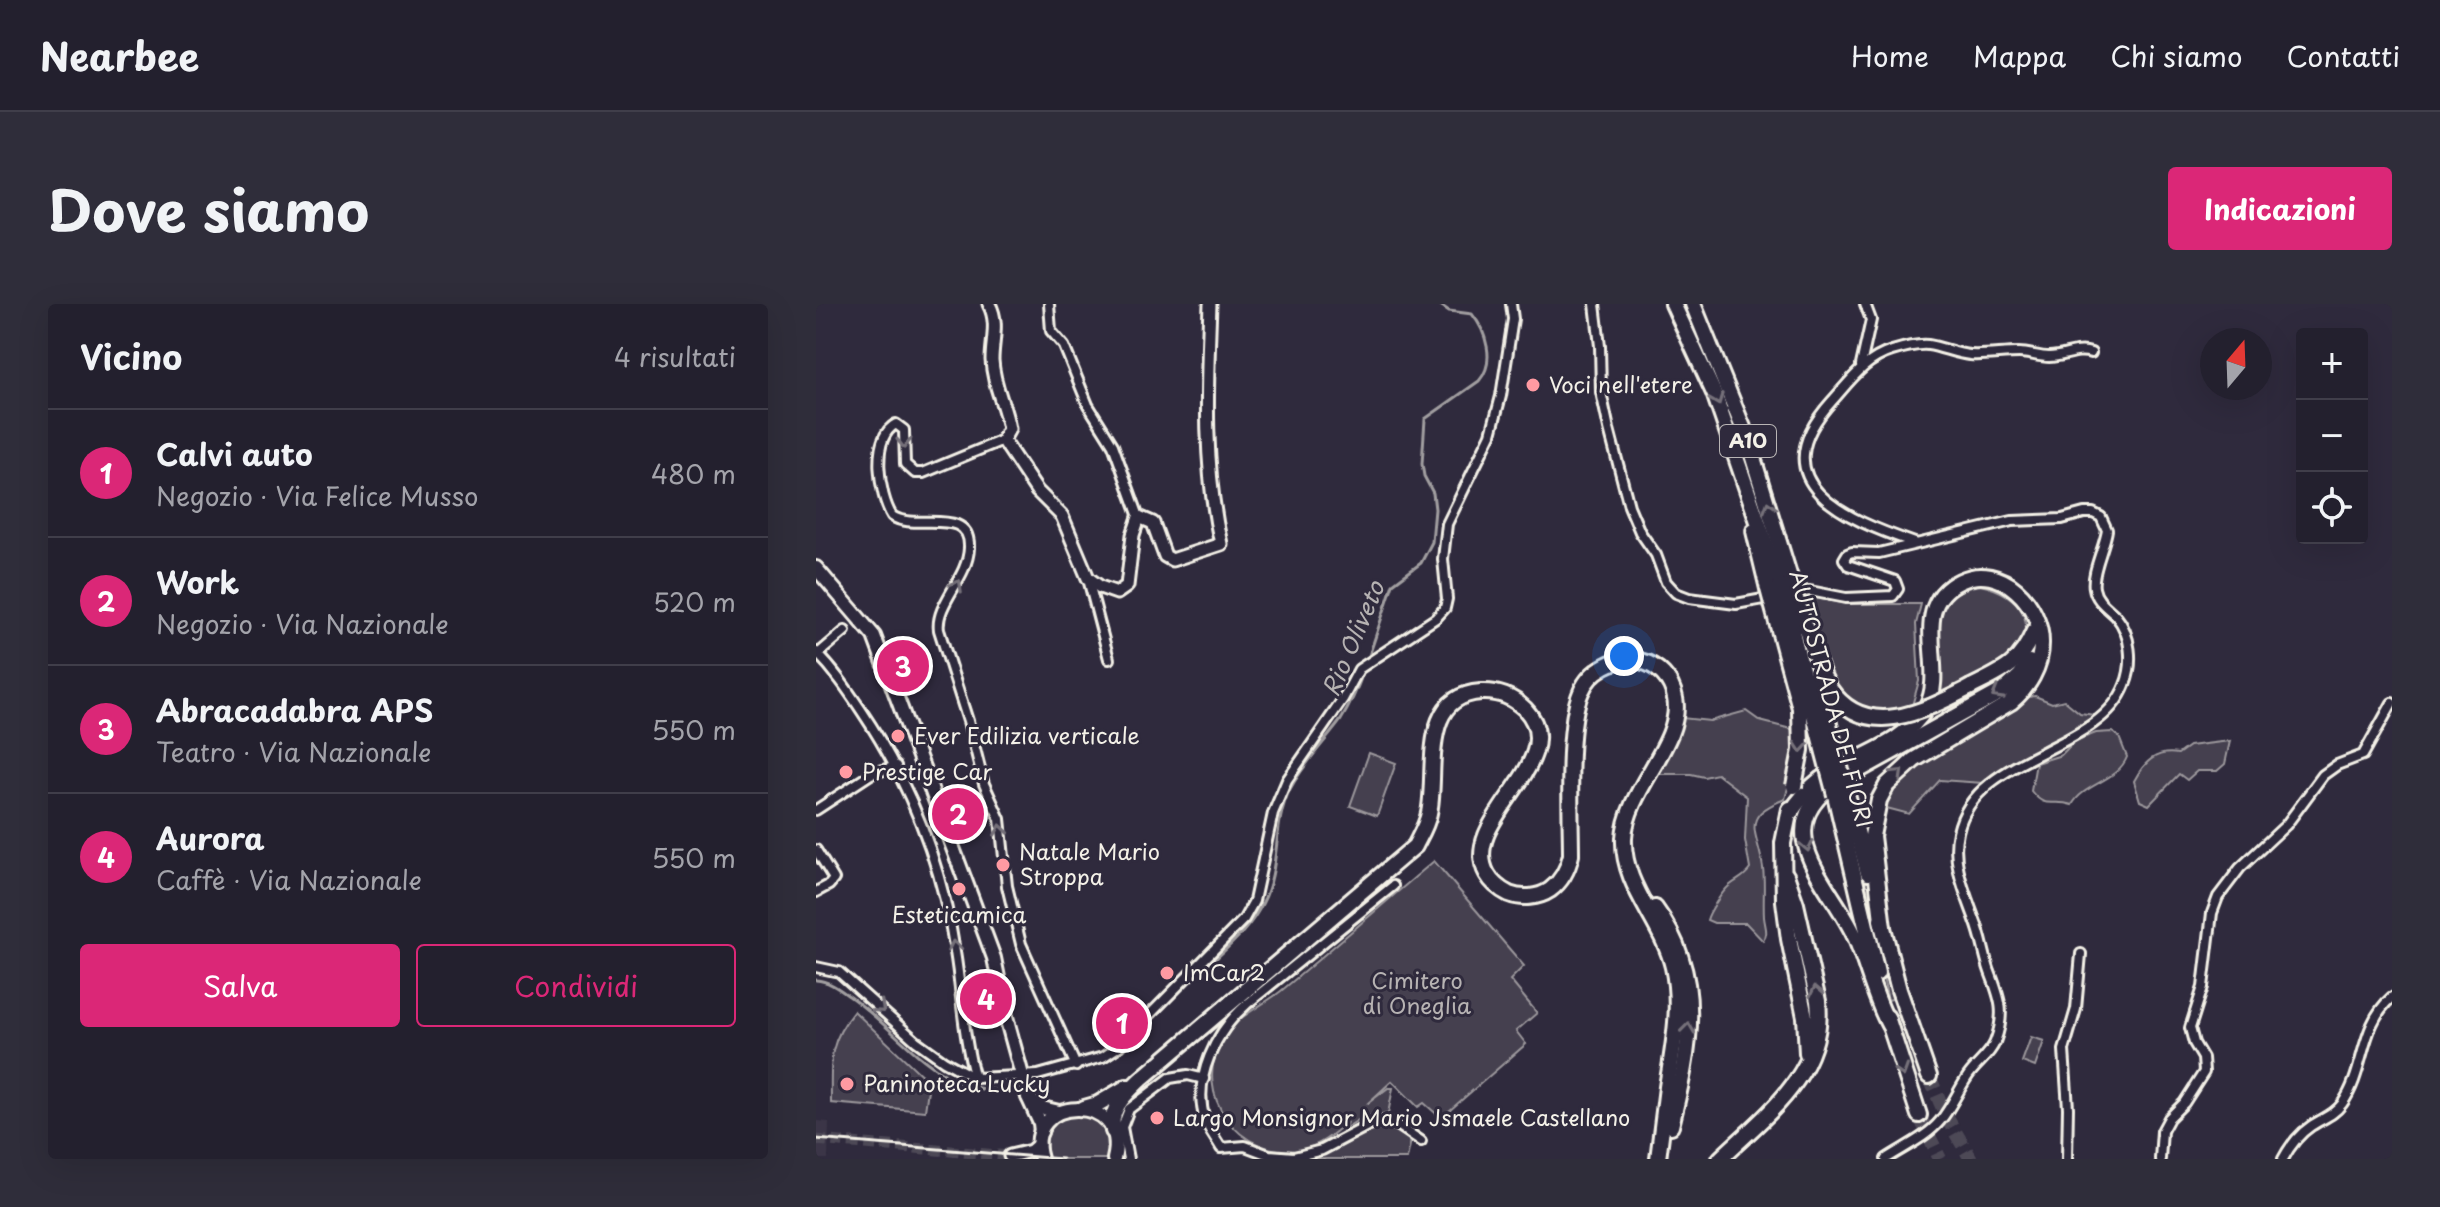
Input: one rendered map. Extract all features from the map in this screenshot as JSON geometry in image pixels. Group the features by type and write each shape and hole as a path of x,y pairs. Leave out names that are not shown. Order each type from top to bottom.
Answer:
{"highway":[{"name":"AUTOSTRADA DEI FIORI","path":"1673,304 1703,365 1745,479 1883,928 1899,990 1929,1076"},
{"name":"AUTOSTRADA DEI FIORI","path":"1693,304 1746,435 1779,586 1802,619 1889,1025 1919,1115"},
{"path":"1789,815 1820,780 1895,739 1911,728 1920,716 1933,687 1930,627 1938,602 1949,588 1972,577 1996,578 2019,592 2034,614 2041,647 2037,666 2024,689 2011,702 1899,772 1879,800 1872,836 1883,928"},
{"path":"1720,1159 1783,1099 1806,1066 1807,1032 1786,923 1783,843 1801,750 1800,708 1779,586"},
{"path":"1889,1025 1873,992 1856,939 1807,855 1803,835 1807,815 1818,798 1834,784 2014,683 2033,651 2034,614"},
{"path":"1802,619 1829,687 1854,710 1882,718 1907,716 1931,707 2005,670 2018,661 2034,631"},
{"path":"1113,1131 1111,1119 1115,1108 1141,1079 1415,846 1430,811 1437,726 1445,710 1465,696 1484,692 1503,695 1524,707 1533,721 1536,737 1535,752 1487,832 1483,851 1486,872 1495,885 1514,896 1532,897 1556,885 1569,863 1572,746 1577,702 1585,684 1606,665 1626,660 1642,661 1664,675 1673,689 1676,716 1668,738 1635,797 1625,825 1624,849 1631,876 1674,936 1685,967 1691,1002 1682,1068 1660,1159"},
{"path":"1084,1108 1098,1104 1141,1079"}],"main road":[{"path":"816,568 874,636 994,958 1020,1076 1040,1123 1041,1159"},
{"path":"1028,1097 1038,1107 1059,1112 1084,1108 1096,1112 1113,1131 1114,1159"},
{"path":"1040,1138 1048,1120 1059,1112"}],"street":[{"path":"989,304 995,323 992,349 994,380 1009,429 1003,440 923,473 915,473 905,464 904,430 896,424 889,429 879,458 883,491 892,516 902,522 952,522 963,528 969,538 965,570 940,615 938,627 984,784 1000,819 1007,886 1028,960 1076,1066"},
{"path":"1049,304 1051,331 1064,346 1088,405 1113,445 1139,517 1133,535 1126,589 1113,593 1088,578"},
{"path":"1139,517 1153,523 1165,556 1172,560 1221,544 1214,507 1207,420 1206,363 1210,304"},
{"path":"816,967 839,972 916,1041 975,1078 1020,1076 1076,1066 1103,1057 1118,1047 1244,919 1261,880 1273,813 1287,780 1343,699 1359,669 1436,618 1446,604 1443,559 1447,524 1491,434 1509,351 1513,319 1511,304"},
{"path":"1595,304 1601,392 1629,506 1640,532 1656,555 1666,582 1676,593 1689,598 1736,604 1810,591 1846,598 1890,596 1898,589 1895,581 1848,565 1845,556 1852,552 1879,553 1946,539 2012,521 2062,519 2089,512 2104,521 2107,530 2093,580 2097,598 2118,619 2129,648 2130,667 2122,693 2106,713 1986,785 1964,813 1955,855 1985,945 1989,970 1999,991 1998,1029 1987,1056 1967,1077 1939,1123 1886,1159"},
{"path":"1856,375 1863,360 1871,320 1865,304"},
{"path":"1916,544 1861,521 1824,501 1803,462 1803,446 1820,414 1867,362 1891,351 1926,345 1968,355 2021,353 2051,357 2082,350 2091,353"},
{"path":"1003,440 1037,491 1062,516 1088,578 1109,659"},
{"path":"845,631 817,653 839,676 889,751 917,813 941,878 955,951 966,1045 975,1078"},
{"path":"2160,1159 2162,1131 2204,1072 2203,1058 2190,1028 2203,987 2212,913 2218,897 2240,868 2286,825 2323,775 2337,765 2363,755 2392,703"},
{"path":"816,810 871,774 896,766"},
{"path":"816,850 834,879 816,892"},
{"path":"1393,886 1238,1012 1217,1041 1204,1079 1203,1100 1206,1122 1221,1148 1245,1146 1269,1155 1294,1157 1322,1150 1367,1123 1375,1122 1396,1124 1421,1141"},
{"path":"2067,1159 2068,1108 2064,1050 2076,1009 2081,954"},
{"path":"2283,1159 2296,1139 2340,1106 2349,1091 2373,1020 2392,997"},
{"path":"1128,1158 1122,1127 1129,1109 1170,1078 1188,1075 1204,1079"},
{"path":"1021,1159 1010,1156 1031,1151 1040,1138"}],"shaded area":[{"path":"816,1121 829,1122 828,1159 816,1159"}],"green space":[{"path":"1980,585 2006,595 2016,603 2026,623 2025,635 2020,647 2004,665 1937,695 1935,643 1940,612 1948,600 1961,590"},
{"path":"1807,596 1845,604 1921,604 1916,624 1919,681 1912,706 1877,710 1863,707 1841,691 1826,664"},
{"path":"2035,696 2052,703 2064,700 2080,713 2095,715 2093,720 2080,728 2045,744 1983,783 1940,780 1909,814 1883,807 1904,777 2028,697"},
{"path":"1746,711 1760,721 1795,730 1794,764 1785,799 1761,812 1754,826 1764,874 1766,933 1763,941 1746,923 1714,923 1707,920 1726,889 1750,869 1745,840 1747,797 1717,774 1704,777 1655,774 1681,727 1682,718 1710,721"},
{"path":"2112,732 2119,737 2127,757 2123,765 2084,792 2072,805 2041,801 2031,791 2036,763 2061,755 2075,741 2096,733"},
{"path":"2230,741 2225,764 2217,771 2197,771 2187,780 2179,774 2149,805 2140,801 2134,781 2152,759 2163,754 2178,754 2189,746"},
{"path":"1369,753 1396,763 1377,816 1350,806"},
{"name":"Cimitero di Oneglia","path":"1434,861 1524,966 1510,980 1537,1013 1516,1031 1526,1044 1441,1118 1424,1103 1418,1107 1392,1081 1367,1104 1388,1088 1393,1088 1388,1114 1363,1117 1344,1129 1347,1122 1326,1139 1308,1148 1278,1150 1258,1144 1240,1133 1226,1119 1212,1082 1214,1061 1226,1033 1240,1019 1281,991"},
{"path":"1864,877 1896,998 1888,1000 1861,878"},
{"path":"854,1011 929,1082 925,1111 831,1103 832,1054 839,1034"},
{"path":"2031,1037 2044,1041 2035,1067 2022,1062"},
{"path":"1072,1113 1090,1118 1103,1127 1109,1148 1107,1159 1045,1159 1044,1142 1048,1130"},
{"path":"1384,1127 1398,1131 1411,1140 1407,1159 1313,1159 1356,1136"}],"waterway":[{"name":"Rio Oliveto","path":"1368,659 1393,584 1421,563 1432,542 1433,493 1422,464 1425,419 1479,381 1487,365 1485,338 1472,314 1449,311 1439,304"},
{"name":"Rio Oliveto","path":"1203,971 1244,931 1258,912 1269,889 1281,817 1290,789 1341,720 1364,670"},
{"name":"Rio Oliveto","path":"816,980 830,984 849,996 944,1074 988,1090 1013,1090"}],"tunnel":[{"path":"1929,1076 1947,1118 1971,1159"},
{"path":"1919,1115 1940,1159"},
{"path":"816,1140 1010,1156"}],"railway":[{"path":"816,1139 1062,1159"}],"place":[{"name":"Voci nell'etere","path":"1533,385"},
{"name":"Abracadabra APS","path":"903,666"},
{"name":"Ever Edilizia verticale","path":"898,736"},
{"name":"Prestige Car","path":"846,772"},
{"name":"Work","path":"958,814"},
{"name":"Natale Mario Stroppa","path":"1003,865"},
{"name":"Esteticamica","path":"959,889"},
{"name":"ImCar2","path":"1167,973"},
{"name":"Aurora","path":"986,999"},
{"name":"Calvi auto","path":"1122,1023"},
{"name":"Paninoteca Lucky","path":"847,1084"},
{"name":"Largo Monsignor Mario Jsmaele Castellano","path":"1157,1118"}]}
